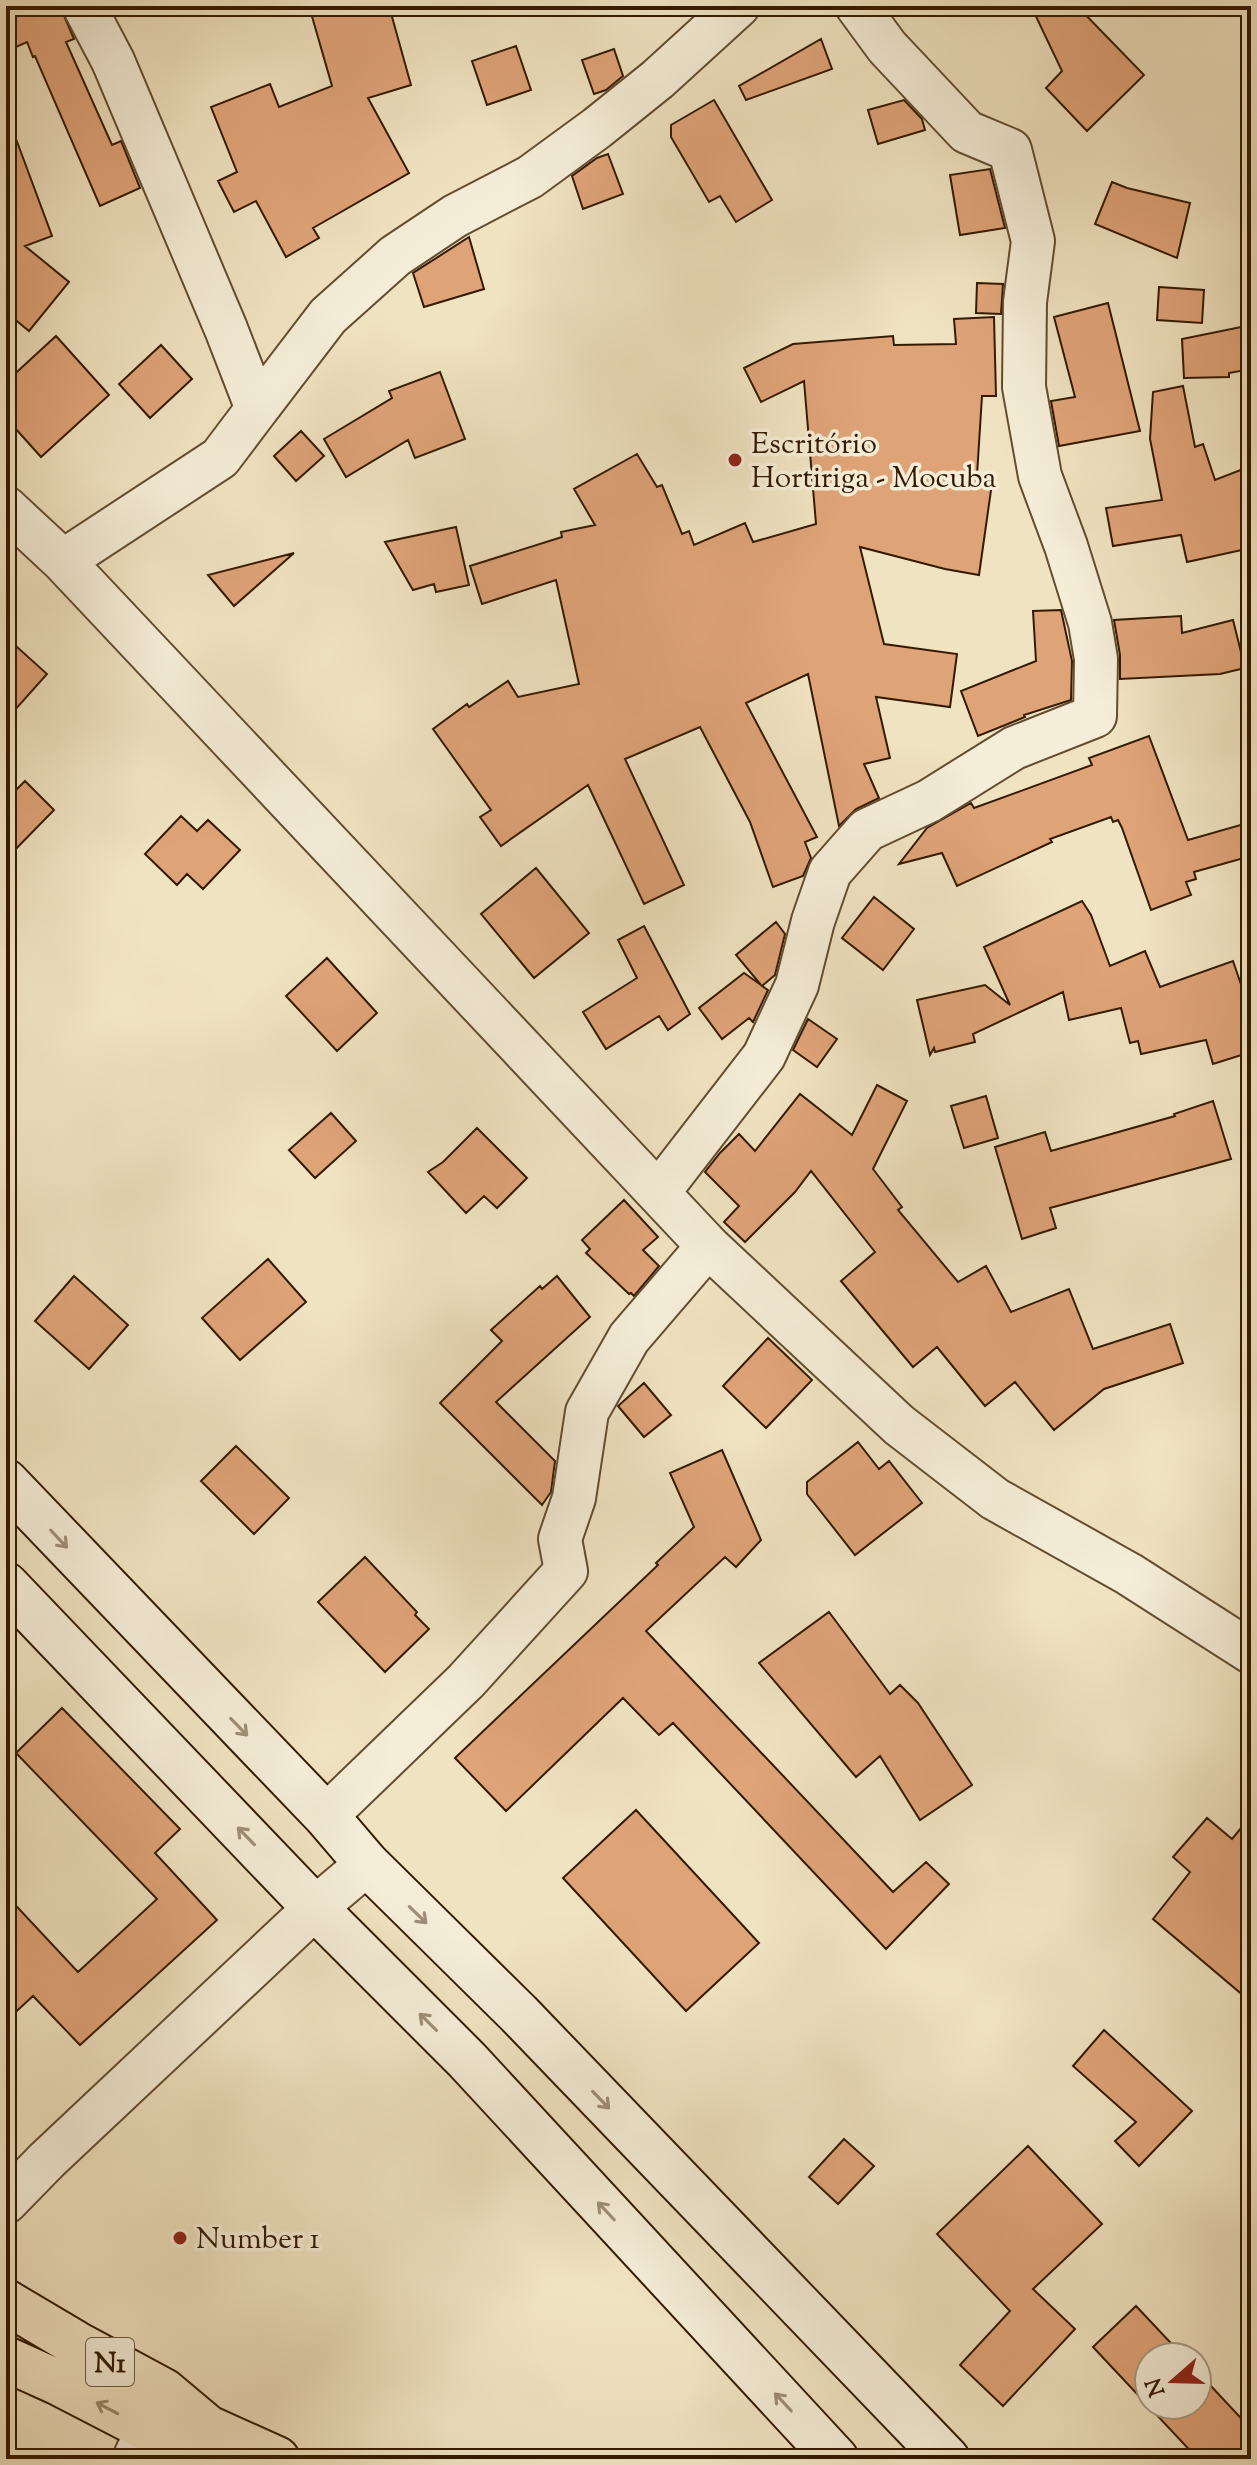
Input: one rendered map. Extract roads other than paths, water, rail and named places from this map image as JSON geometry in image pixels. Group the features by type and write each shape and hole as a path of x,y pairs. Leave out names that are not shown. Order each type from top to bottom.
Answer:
{"highway":[{"name":"N1","path":"6,2302 75,2343 148,2426"},
{"name":"N1","path":"6,2359 148,2426 208,2428 277,2459"}],"street":[{"path":"84,6 113,61 257,409"},
{"path":"63,561 220,458 328,316 395,256 455,216 530,177 586,137 658,79 738,6"},
{"path":"658,1193 764,1056 797,985 813,921 830,872 867,830 929,801 1014,748 1095,716 1096,659 1090,623 1040,476 1024,387 1025,302 1033,241 1010,150 967,132 887,47 857,6"},
{"path":"6,508 63,561 708,1246 899,1425 995,1499 1129,1574 1251,1652"},
{"path":"326,1816 466,1681 566,1571 560,1539 574,1498 587,1412 629,1338 708,1246"},
{"path":"6,1482 326,1816 367,1864 519,2014 947,2459"},
{"path":"6,1585 315,1908 467,2060 836,2459"},
{"path":"57,1639 105,1588"},
{"path":"6,2202 315,1908 367,1864"},
{"path":"467,2060 519,2014"}],"place":[{"name":"Escritório Hortiriga - Mocuba","path":"735,460"},
{"name":"Number 1","path":"180,2238"}]}
